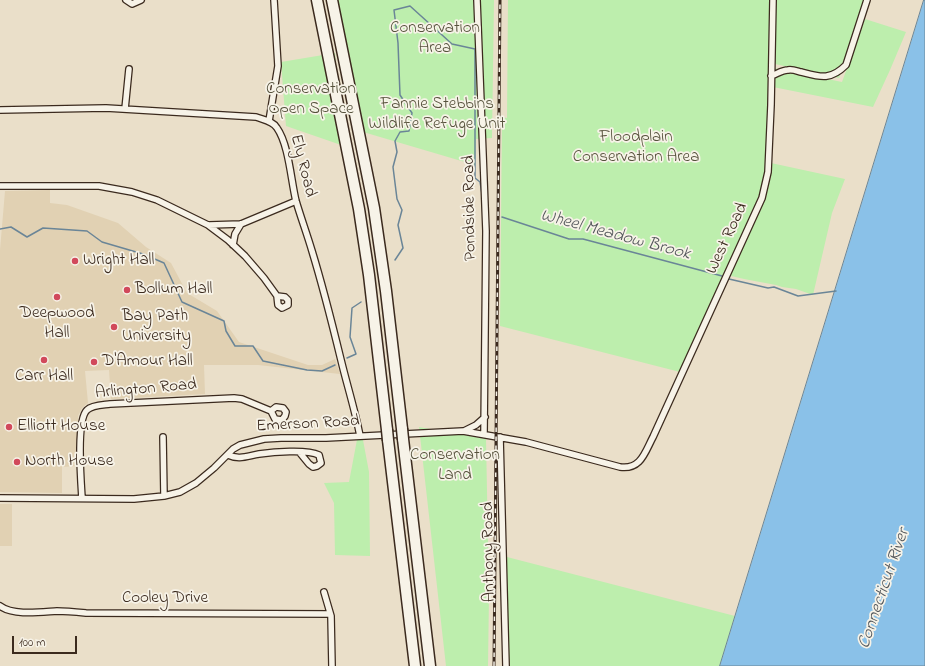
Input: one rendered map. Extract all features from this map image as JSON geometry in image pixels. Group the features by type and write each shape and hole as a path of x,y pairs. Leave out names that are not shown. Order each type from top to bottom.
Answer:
{"highway":[{"path":"317,0 359,208 369,275 415,666"},
{"path":"332,0 376,221 430,666"}],"street":[{"path":"126,0 132,4 141,0"},
{"path":"269,121 278,66 274,0"},
{"name":"Pondside Road","path":"477,0 486,231 484,434"},
{"name":"West Road","path":"630,467 639,462 653,437 762,198 768,172 773,0"},
{"path":"771,76 781,71 788,70 818,77 834,75 840,71 846,66 867,0"},
{"path":"125,109 129,69"},
{"name":"Ely Road","path":"0,110 81,107 125,109 256,117 269,121 275,125 281,135 288,160 296,201 337,338 356,413 360,436"},
{"path":"0,186 74,186 113,188 157,200 208,225 233,245 252,264 277,296"},
{"path":"208,225 241,224 296,201"},
{"path":"233,245 241,224"},
{"name":"Arlington Road","path":"82,498 81,428 84,415 88,409 99,405 110,404 234,398 242,399 271,411"},
{"path":"463,431 476,425 485,416"},
{"name":"Emerson Road","path":"0,498 134,499 164,496 180,492 192,486 208,474 228,454 240,445 264,439 281,438 326,438 463,431 526,442 618,466 630,467"},
{"path":"163,437 164,496"},
{"name":"Anthony Road","path":"500,437 506,666"},
{"path":"228,454 239,458 270,452 300,452"},
{"path":"324,592 330,614 332,666"},
{"name":"Cooley Drive","path":"0,606 7,610 23,612 59,611 92,613 330,614"}],"shaded area":[{"name":"Bay Path University","path":"50,190 50,203 67,205 118,223 146,247 171,263 187,293 217,311 239,342 308,365 322,365 335,359 340,374 258,365 204,365 205,394 111,399 109,370 85,371 88,403 82,408 78,416 78,466 62,467 62,493 0,492 0,250 5,191"},
{"path":"0,504 12,504 12,546 0,546"}],"green space":[{"path":"331,0 494,0 492,138 476,139 475,165 353,129"},
{"name":"Floodplain Conservation Area","path":"508,0 771,0 768,177 680,372 500,326 502,117 507,118"},
{"path":"775,0 865,0 857,28 839,78 775,64"},
{"path":"865,19 906,32 873,107 773,87 774,68 842,82"},
{"name":"Conservation Open Space","path":"335,53 344,146 286,126 281,62"},
{"path":"771,163 845,179 832,213 813,295 796,289 727,275 771,178"},
{"name":"Conservation Land","path":"360,424 369,472 370,556 335,555 334,503 324,483 349,482"},
{"name":"Conservation Land","path":"419,427 486,439 489,595 488,666 446,666"},
{"path":"507,557 735,616 720,666 505,666"}],"water":[{"name":"Connecticut River","path":"924,0 925,666 720,666"}],"waterway":[{"name":"Wheel Meadow Brook","path":"395,260 403,248 398,225 402,210 397,199 393,167 397,152 395,141 400,132 409,131 412,113 400,95 398,43 394,10 410,6 452,44 475,49 475,178 480,182 482,194"},
{"name":"Wheel Meadow Brook","path":"502,217 569,239 583,239 722,276"},
{"name":"Wheel Meadow Brook","path":"0,229 11,227 27,237 43,228 87,231 102,242 143,254 164,263 182,302 224,321 226,331 235,346 253,346 263,361 307,370 322,371 335,365"},
{"name":"Wheel Meadow Brook","path":"729,279 768,288 774,287 798,296 836,291"},
{"name":"Wheel Meadow Brook","path":"347,358 356,354 350,337 352,308 361,302"}],"railway":[{"path":"494,666 500,0"}],"place":[{"name":"Wright Hall","path":"75,261"},
{"name":"Bollum Hall","path":"127,290"},
{"name":"Deepwood Hall","path":"57,297"},
{"name":"Bay Path University","path":"114,327"},
{"name":"Carr Hall","path":"44,360"},
{"name":"D'Amour Hall","path":"94,362"},
{"name":"Elliott House","path":"9,427"},
{"name":"North House","path":"17,462"}],"park label":[{"name":"Conservation Area","path":"435,39"},
{"name":"Fannie Stebbins Wildlife Refuge Unit","path":"437,115"}]}
